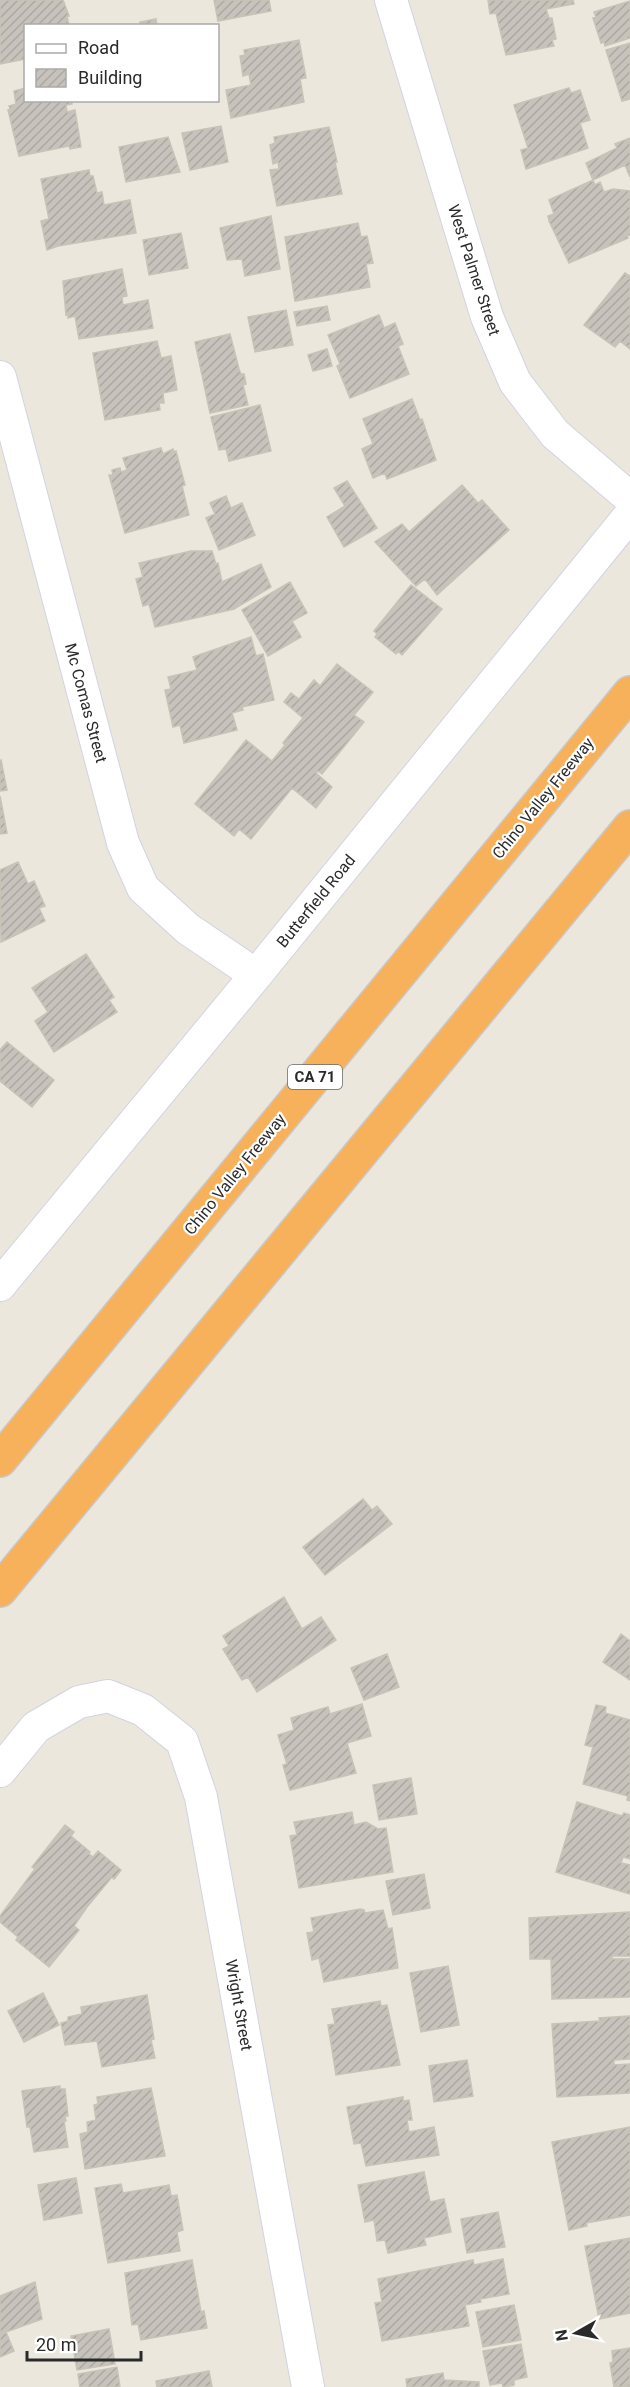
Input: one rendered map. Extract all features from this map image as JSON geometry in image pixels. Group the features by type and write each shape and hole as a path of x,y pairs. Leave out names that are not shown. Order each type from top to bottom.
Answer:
{"highway":[{"name":"Chino Valley Freeway","path":"0,1460 630,693"},
{"path":"0,1590 630,827"}],"street":[{"name":"West Palmer Street","path":"391,0 487,317 515,382 555,434 630,498"},
{"name":"Mc Comas Street","path":"0,377 123,843 143,888 188,929 256,975"},
{"name":"Butterfield Road","path":"0,1285 256,975 630,515"},
{"name":"Wright Street","path":"0,1771 36,1727 79,1702 108,1696 143,1710 182,1741 201,1797 308,2387"}],"building":[{"path":"0,0 63,0 69,16 67,16 69,24 24,24 24,59 0,64"},
{"path":"214,0 269,0 271,11 218,21"},
{"path":"488,0 573,0 574,4 546,9 549,18 552,18 556,39 552,40 554,46 506,55 496,13 490,14"},
{"path":"630,1 630,38 605,46 604,42 601,43 593,18 596,17 594,12"},
{"path":"156,19 157,24 140,24 140,22"},
{"path":"299,40 306,78 300,79 304,102 231,118 226,90 251,85 249,74 243,76 240,56 245,55 244,50"},
{"path":"630,43 630,99 622,101 606,50"},
{"path":"24,88 24,102 72,102 72,104 66,105 67,112 75,110 81,147 70,149 69,146 19,156 8,110 9,106 16,104 14,91"},
{"path":"569,88 571,93 580,90 590,120 580,123 588,148 526,169 521,150 528,148 514,105"},
{"path":"221,126 228,162 190,170 182,133"},
{"path":"329,127 342,194 277,206 270,170 279,169 278,162 273,164 270,145 275,143 274,137"},
{"path":"168,137 180,172 126,182 119,147"},
{"path":"630,138 630,177 625,165 593,180 586,163 617,148 615,144"},
{"path":"89,170 90,176 93,176 97,193 102,192 104,205 130,200 136,233 58,246 47,250 41,221 49,219 41,179"},
{"path":"593,180 595,185 600,182 604,192 613,189 630,191 630,235 627,236 628,238 569,263 549,221 548,216 554,214 549,200"},
{"path":"271,216 280,269 245,276 242,259 227,260 220,228"},
{"path":"358,223 361,237 367,236 373,263 366,264 370,287 295,301 285,237"},
{"path":"181,233 188,268 149,275 143,240"},
{"path":"122,269 127,296 122,297 123,305 148,300 153,328 79,339 75,316 68,318 68,314 66,315 63,281"},
{"path":"625,273 630,276 630,349 620,341 615,347 584,325"},
{"path":"327,306 330,320 297,326 294,312"},
{"path":"286,310 293,345 255,352 248,317"},
{"path":"379,315 384,328 395,323 403,344 398,346 409,374 350,398 328,335"},
{"path":"230,334 239,369 241,374 244,374 246,384 243,385 248,405 210,413 195,342"},
{"path":"157,341 161,358 171,356 177,390 163,393 164,403 159,403 160,410 105,420 93,353"},
{"path":"327,349 332,366 313,371 308,355"},
{"path":"412,399 420,420 422,419 436,460 387,479 385,473 373,478 362,449 373,444 363,419"},
{"path":"260,405 271,451 229,461 226,449 219,450 211,417"},
{"path":"161,448 163,454 173,449 174,452 176,451 185,485 182,486 189,515 125,533 109,475 113,475 112,470 120,468 121,472 127,470 123,458"},
{"path":"347,481 377,528 344,547 327,517 345,506 334,488"},
{"path":"462,485 478,503 482,500 509,530 437,595 425,579 416,586 375,542 402,524 409,532"},
{"path":"226,496 231,508 242,503 255,535 219,550 206,518 215,514 210,503"},
{"path":"191,551 212,551 216,564 218,563 222,582 261,564 271,587 234,609 155,627 149,604 143,606 136,579 143,577 139,563"},
{"path":"290,582 307,613 292,621 301,637 268,656 242,610"},
{"path":"411,585 442,609 402,655 398,651 396,654 375,637 377,634 374,631"},
{"path":"251,637 256,656 263,654 274,700 242,707 243,710 232,713 237,730 184,743 180,725 173,727 165,690 171,689 168,677 197,670 193,657"},
{"path":"337,664 373,692 354,715 364,722 322,774 318,771 316,773 332,787 316,808 292,788 251,839 239,829 234,836 195,804 246,740 272,761 303,718 284,702 291,693 299,699 314,680 320,686"},
{"path":"0,761 7,790 0,791"},
{"path":"0,796 7,833 0,834"},
{"path":"18,862 28,884 34,881 45,906 39,908 45,921 1,942 0,870"},
{"path":"86,954 114,997 109,1000 117,1012 54,1052 35,1021 48,1012 32,988"},
{"path":"7,1042 54,1080 32,1107 0,1081 0,1050"},
{"path":"363,1499 372,1510 377,1506 392,1524 325,1575 303,1547"},
{"path":"284,1597 302,1629 321,1617 336,1640 257,1692 248,1677 242,1680 223,1649 229,1646 223,1636"},
{"path":"621,1634 630,1641 630,1680 603,1662"},
{"path":"387,1654 399,1687 364,1700 351,1668"},
{"path":"362,1704 371,1736 347,1743 356,1773 290,1790 283,1765 287,1764 278,1735 294,1730 291,1718 328,1707 330,1714"},
{"path":"596,1705 606,1707 605,1713 630,1720 630,1801 627,1800 628,1796 583,1784 593,1747 585,1745"},
{"path":"411,1778 417,1814 379,1820 373,1785"},
{"path":"577,1802 622,1816 624,1813 630,1815 630,1859 623,1857 621,1863 630,1865 630,1894 556,1872"},
{"path":"352,1812 354,1825 366,1822 378,1829 386,1828 393,1872 299,1888 290,1836 297,1835 294,1822"},
{"path":"65,1825 74,1832 71,1836 90,1852 89,1854 93,1857 98,1851 121,1870 114,1879 112,1877 87,1907 74,1926 79,1930 49,1967 16,1940 18,1937 0,1922 0,1916 35,1869 32,1867"},
{"path":"424,1874 430,1908 393,1915 386,1881"},
{"path":"360,1909 365,1913 383,1910 388,1929 392,1928 398,1968 324,1982 319,1958 312,1960 307,1933 314,1932 311,1918"},
{"path":"630,1912 630,1956 612,1956 612,1959 630,1959 630,1997 552,1999 551,1959 530,1959 529,1918"},
{"path":"448,1966 459,2025 421,2032 410,1973"},
{"path":"43,1993 59,2025 24,2042 8,2011"},
{"path":"147,1995 155,2058 102,2067 97,2041 65,2045 61,2023 68,2021 68,2017 82,2014 81,2007"},
{"path":"380,2001 381,2006 387,2005 400,2065 336,2075 328,2025 335,2024 332,2009"},
{"path":"630,2016 630,2059 614,2060 614,2065 630,2064 630,2093 557,2097 552,2024 600,2021 599,2018"},
{"path":"467,2060 473,2096 434,2102 429,2066"},
{"path":"60,2086 60,2089 65,2089 68,2116 65,2116 66,2121 64,2121 68,2147 34,2152 30,2127 27,2127 22,2091"},
{"path":"151,2088 165,2156 85,2169 80,2134 88,2132 87,2122 96,2120 94,2105 98,2104 97,2097"},
{"path":"403,2097 403,2101 409,2100 412,2120 407,2120 409,2132 434,2127 439,2155 366,2166 361,2143 354,2144 347,2107"},
{"path":"630,2127 630,2215 586,2223 587,2226 569,2230 552,2142"},
{"path":"424,2172 430,2202 444,2199 451,2232 424,2238 426,2245 388,2253 385,2240 377,2241 374,2220 365,2222 358,2185"},
{"path":"76,2178 82,2213 44,2220 38,2185"},
{"path":"121,2184 123,2193 169,2185 171,2196 177,2195 183,2230 177,2232 180,2251 108,2263 95,2188"},
{"path":"498,2212 505,2247 467,2253 461,2219"},
{"path":"630,2238 630,2313 599,2319 585,2246"},
{"path":"503,2259 509,2294 480,2299 481,2302 465,2305 469,2326 382,2341 375,2303 382,2302 378,2279 473,2260 474,2265"},
{"path":"192,2260 201,2312 204,2311 207,2328 141,2340 138,2324 132,2325 125,2273"},
{"path":"35,2282 42,2319 6,2332 14,2351 0,2357 0,2296"},
{"path":"514,2305 521,2340 483,2347 476,2312"},
{"path":"109,2329 115,2364 77,2370 71,2336"},
{"path":"521,2344 527,2377 514,2380 514,2385 503,2387 502,2383 490,2385 483,2351"},
{"path":"630,2348 630,2387 614,2387 610,2363 613,2362 612,2351"},
{"path":"117,2367 120,2387 80,2387 78,2374"},
{"path":"209,2371 212,2387 157,2387 156,2381"},
{"path":"443,2373 444,2380 479,2382 479,2387 407,2387 406,2379"}]}
